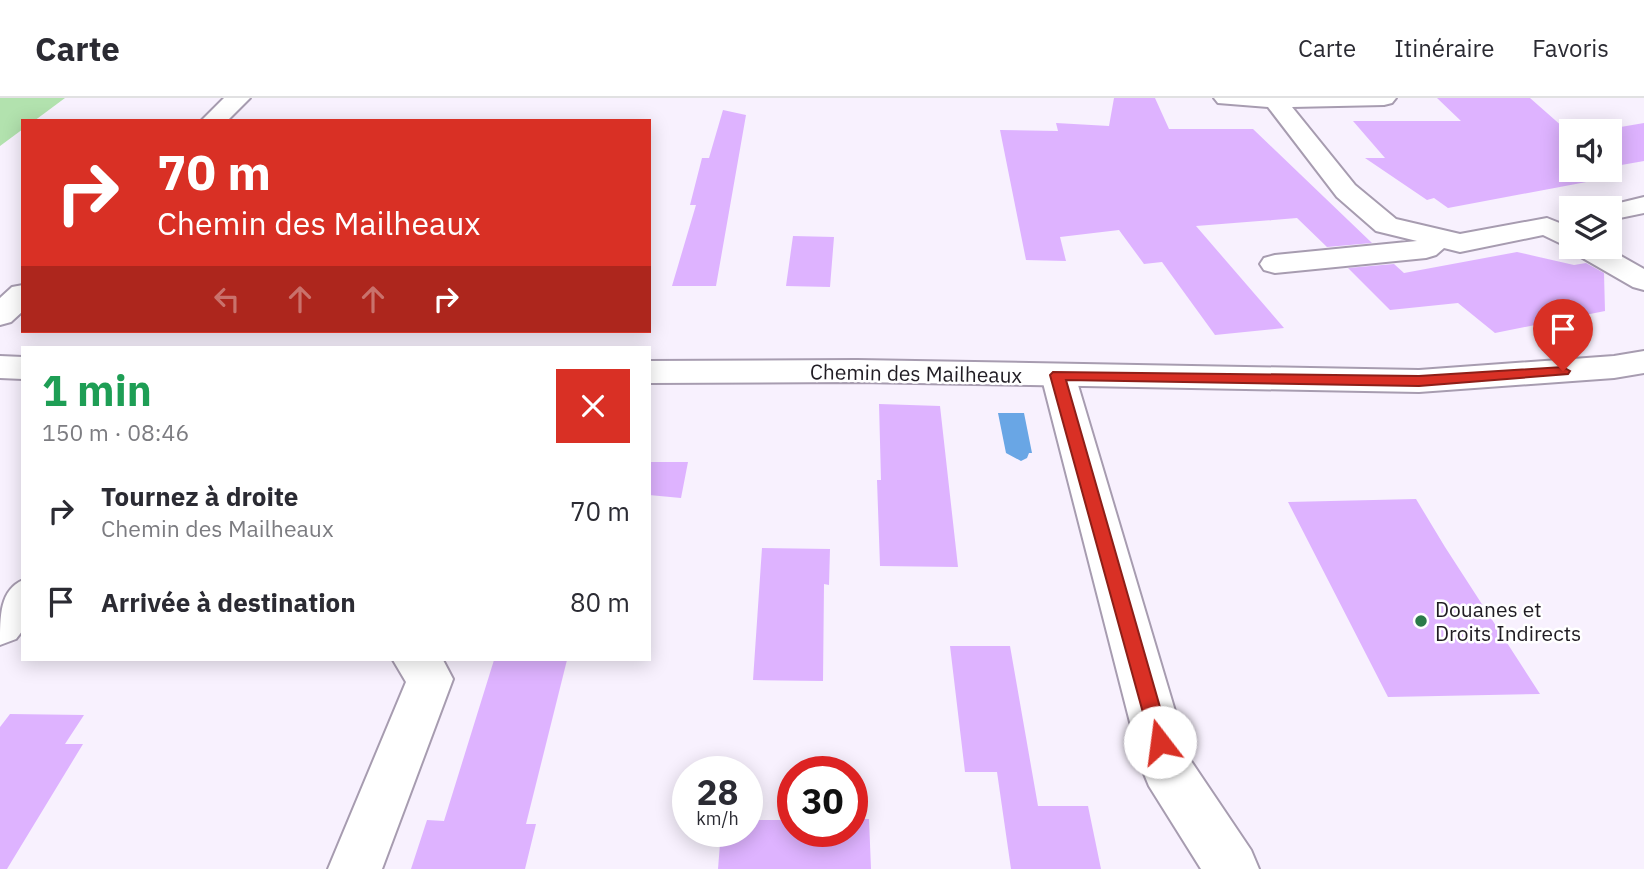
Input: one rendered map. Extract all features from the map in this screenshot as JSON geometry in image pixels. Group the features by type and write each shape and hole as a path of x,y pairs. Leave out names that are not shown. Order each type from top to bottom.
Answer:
{"street":[{"path":"215,119 238,98"},
{"path":"1226,98 1384,98"},
{"path":"1275,100 1346,191 1386,225 1460,243 1559,223"},
{"path":"1622,210 1644,205"},
{"path":"1275,264 1426,249 1438,238"},
{"path":"1605,259 1644,281"},
{"path":"0,315 21,296"},
{"name":"Chemin des Mailheaux","path":"651,372 857,371 1419,381 1614,367 1644,362"},
{"path":"0,367 21,368"},
{"path":"1058,375 1167,769 1232,869"},
{"path":"355,869 430,679 417,661"}],"green space":[{"path":"0,98 65,98 37,119 21,119 21,130 0,146"}],"water":[{"path":"998,413 1024,413 1032,453 1029,453 1027,458 1021,461 1006,453"}],"building":[{"path":"1114,98 1155,98 1169,129 1253,129 1372,243 1327,247 1297,218 1196,226 1284,328 1215,335 1162,262 1144,264 1119,230 1060,237 1066,261 1026,260 1000,130 1058,131 1056,123 1109,126"},
{"path":"1437,98 1530,98 1559,124 1559,182 1586,182 1448,208 1434,198 1427,200 1365,158 1385,158 1353,121 1461,121"},
{"path":"723,110 746,115 716,286 672,286 696,205 690,205 702,158 709,158"},
{"path":"1644,123 1644,161 1622,165 1622,127"},
{"path":"793,236 834,237 830,287 786,286"},
{"path":"1517,252 1574,265 1586,263 1604,273 1605,311 1495,333 1458,303 1390,310 1348,268 1394,264 1404,273"},
{"path":"879,404 940,406 958,567 880,566 877,480 881,480"},
{"path":"651,462 688,462 681,498 651,495"},
{"name":"Douanes et Droits Indirects","path":"1416,499 1540,694 1388,697 1288,502"},
{"path":"762,548 830,549 829,585 824,584 823,681 753,680"},
{"path":"950,646 1010,646 1038,806 1088,806 1101,869 1011,869 997,772 965,772"},
{"path":"494,661 567,661 526,824 536,824 525,869 411,869 427,820 444,821"},
{"path":"10,714 84,715 65,744 83,744 7,869 0,869 0,727"},
{"path":"869,819 871,869 718,869 720,847 763,847 763,820 777,820 777,847 868,847"}],"place":[{"name":"Douanes et Droits Indirects","path":"1421,621"}],"route":[{"path":"1160,742 1058,375 1419,381 1563,371"}]}
